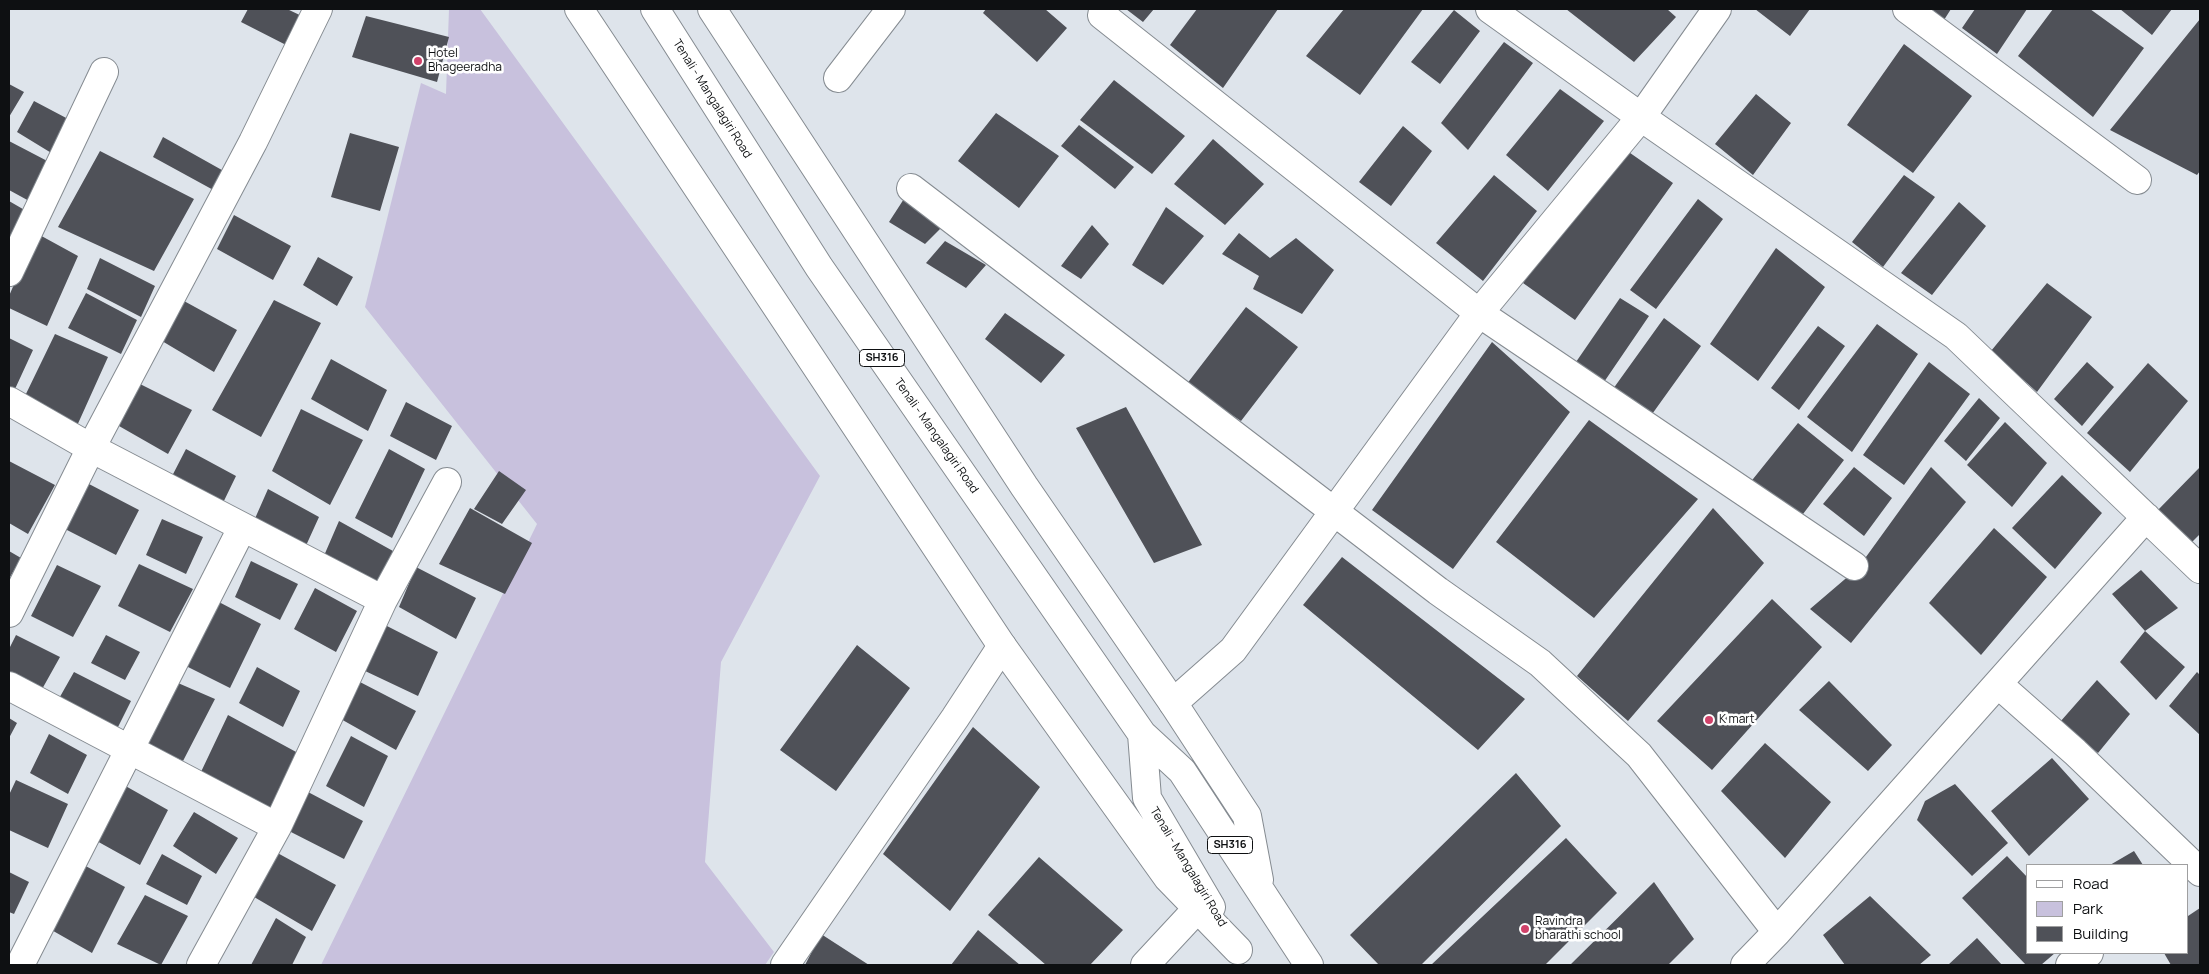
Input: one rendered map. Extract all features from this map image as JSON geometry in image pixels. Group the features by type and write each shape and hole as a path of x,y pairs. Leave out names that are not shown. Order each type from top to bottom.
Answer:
{"street":[{"path":"9,613 91,448 253,142 318,9"},
{"path":"579,9 1002,646 1168,878 1243,958"},
{"name":"Tenali - Mangalagiri Road","path":"655,9 819,268 1142,734 1182,771 1309,965"},
{"path":"712,9 1024,486 1173,703 1246,816 1262,893"},
{"path":"838,78 891,9"},
{"path":"1490,9 1641,118 1956,336 2200,569"},
{"path":"1173,703 1233,650 1479,313 1641,118 1717,9"},
{"path":"1907,9 2137,180"},
{"path":"1102,15 1479,313 1854,566"},
{"path":"9,272 104,72"},
{"path":"911,188 1335,511 1438,592 1540,663 1639,755 1777,932"},
{"path":"9,400 91,448 382,600"},
{"path":"201,965 277,827 382,600 447,482"},
{"path":"1745,965 1777,932 2146,517"},
{"path":"20,965 242,528"},
{"path":"784,965 955,718 1002,646"},
{"path":"1998,684 2075,752 2200,872"},
{"path":"9,686 129,751 277,827"},
{"name":"Tenali - Mangalagiri Road","path":"1142,734 1147,798 1243,958"},
{"path":"2189,888 2200,881"},
{"path":"1145,965 1197,909"},
{"path":"2070,965 2087,954"}],"green space":[{"path":"449,9 480,9 820,476 721,662 705,862 774,952 765,965 321,965 537,524 365,307 421,83 446,94"}],"building":[{"path":"248,9 287,9 306,18 290,47 241,22"},
{"path":"986,9 1045,9 1067,28 1037,62 983,13"},
{"path":"1126,9 1154,9 1143,22"},
{"path":"1197,9 1278,9 1223,88 1170,45"},
{"path":"1344,9 1423,9 1360,95 1306,56"},
{"path":"1566,9 1667,9 1676,17 1634,62"},
{"path":"1755,9 1810,9 1790,36"},
{"path":"1932,9 1951,9 1944,20"},
{"path":"1975,9 2027,9 1997,54 1962,28"},
{"path":"2053,9 2090,9 2144,48 2093,117 2018,56"},
{"path":"2120,9 2172,9 2152,35"},
{"path":"1454,10 1480,31 1440,84 1411,62"},
{"path":"366,16 449,37 437,82 352,57"},
{"path":"2200,19 2200,171 2197,175 2110,130"},
{"path":"1504,42 1533,63 1468,150 1441,123"},
{"path":"1904,44 1972,96 1913,173 1847,125"},
{"path":"1114,80 1185,136 1152,174 1080,120"},
{"path":"9,84 24,92 9,117"},
{"path":"1560,89 1604,121 1548,191 1506,155"},
{"path":"1756,94 1791,123 1753,175 1715,144"},
{"path":"34,101 70,120 53,154 17,132"},
{"path":"996,113 1059,156 1019,208 958,161"},
{"path":"1079,125 1134,167 1115,189 1061,146"},
{"path":"1403,126 1432,151 1391,206 1359,182"},
{"path":"350,133 399,147 380,211 331,197"},
{"path":"163,137 229,174 217,192 153,157"},
{"path":"1213,139 1264,184 1225,225 1174,184"},
{"path":"9,141 53,164 31,202 9,190"},
{"path":"1623,148 1673,183 1575,320 1523,283"},
{"path":"100,151 194,199 154,271 58,227"},
{"path":"1494,175 1537,211 1483,281 1436,243"},
{"path":"1904,175 1935,197 1883,267 1852,242"},
{"path":"911,188 941,228 925,244 889,222"},
{"path":"1698,199 1723,219 1656,309 1630,290"},
{"path":"9,201 28,212 13,238 9,236"},
{"path":"1959,202 1986,226 1932,295 1901,273"},
{"path":"1166,207 1204,236 1163,285 1132,265"},
{"path":"234,215 291,246 273,280 217,249"},
{"path":"1092,225 1109,244 1081,279 1061,266"},
{"path":"36,233 78,256 47,326 9,308 9,296"},
{"path":"1239,233 1270,258 1296,238 1334,270 1302,314 1253,289 1259,276 1222,254"},
{"path":"945,241 986,265 966,288 926,263"},
{"path":"1776,248 1825,287 1758,381 1710,344"},
{"path":"318,257 353,277 337,306 303,285"},
{"path":"100,258 155,286 141,317 87,289"},
{"path":"2047,283 2092,317 2037,392 1991,351"},
{"path":"86,293 137,320 121,354 68,328"},
{"path":"1620,298 1649,316 1604,382 1576,362"},
{"path":"274,300 321,323 261,437 212,410"},
{"path":"184,301 237,330 214,372 162,341"},
{"path":"1246,307 1298,347 1241,421 1186,385"},
{"path":"1005,313 1065,355 1041,383 985,339"},
{"path":"1664,318 1701,346 1650,417 1613,389"},
{"path":"1877,324 1918,354 1852,452 1807,417"},
{"path":"1818,326 1845,346 1799,410 1771,388"},
{"path":"55,334 108,357 76,428 24,398"},
{"path":"9,338 33,350 15,389 9,386"},
{"path":"1492,342 1570,412 1453,569 1372,510"},
{"path":"331,359 387,390 368,431 311,399"},
{"path":"1929,362 1970,394 1904,485 1863,455"},
{"path":"2087,362 2114,387 2082,426 2054,399"},
{"path":"2148,363 2188,401 2130,472 2087,433"},
{"path":"140,384 192,410 168,454 119,426"},
{"path":"1979,398 2000,418 1966,461 1944,441"},
{"path":"406,402 452,426 436,460 390,436"},
{"path":"1126,407 1202,545 1154,563 1076,428"},
{"path":"301,409 363,440 330,505 272,471"},
{"path":"1589,420 1698,499 1594,618 1496,542"},
{"path":"2005,422 2047,463 2012,507 1967,465"},
{"path":"1798,423 1844,460 1800,518 1749,484"},
{"path":"186,449 236,476 221,507 170,480"},
{"path":"389,449 425,469 392,538 355,518"},
{"path":"9,461 55,485 28,534 9,523"},
{"path":"1854,467 1892,498 1864,536 1823,504"},
{"path":"1931,467 1966,502 1851,643 1810,609 1858,568"},
{"path":"2200,467 2200,534 2192,542 2157,511"},
{"path":"499,471 526,490 502,524 474,509"},
{"path":"2062,475 2102,513 2055,569 2012,528"},
{"path":"89,484 139,510 116,555 65,529"},
{"path":"268,489 319,517 304,550 253,523"},
{"path":"470,508 532,543 505,594 439,564"},
{"path":"1713,508 1764,563 1628,721 1577,676"},
{"path":"162,519 203,537 186,574 146,555"},
{"path":"339,521 393,551 377,585 323,558"},
{"path":"1994,528 2047,577 1981,655 1929,603"},
{"path":"9,551 21,558 9,579"},
{"path":"1342,557 1525,699 1478,750 1303,605"},
{"path":"251,561 298,584 280,620 235,597"},
{"path":"139,564 193,589 170,632 118,606"},
{"path":"57,565 101,586 73,637 31,616"},
{"path":"416,567 476,598 456,639 399,607"},
{"path":"2141,570 2178,608 2145,631 2112,594"},
{"path":"315,588 357,611 336,652 294,629"},
{"path":"1772,599 1822,647 1712,770 1657,721"},
{"path":"217,601 261,624 230,688 186,666"},
{"path":"383,624 438,652 418,696 363,670"},
{"path":"2145,631 2185,667 2156,700 2120,662"},
{"path":"16,635 60,657 41,691 9,673 9,649"},
{"path":"106,635 140,652 125,680 91,663"},
{"path":"857,645 910,688 836,791 780,750"},
{"path":"257,667 300,691 283,727 239,703"},
{"path":"74,672 131,701 116,731 57,702"},
{"path":"2197,672 2200,675 2200,735 2169,706"},
{"path":"2097,680 2130,714 2098,753 2060,722"},
{"path":"358,681 416,711 396,750 339,718"},
{"path":"1829,681 1892,745 1868,771 1799,710"},
{"path":"178,683 215,699 183,761 147,743"},
{"path":"228,715 298,753 270,809 200,774"},
{"path":"9,718 17,723 9,738"},
{"path":"973,727 1040,787 950,911 883,854"},
{"path":"49,734 87,755 68,794 30,773"},
{"path":"351,736 388,756 364,807 326,786"},
{"path":"1765,743 1831,802 1785,858 1721,791"},
{"path":"2052,758 2089,799 2029,856 1991,811"},
{"path":"1516,773 1561,826 1421,965 1379,965 1350,935"},
{"path":"16,780 68,804 48,848 9,830 9,795"},
{"path":"122,784 168,810 140,865 95,840"},
{"path":"1955,784 2008,843 1972,876 1917,820 1925,801"},
{"path":"308,792 363,821 344,859 287,830"},
{"path":"194,812 238,838 216,874 173,846"},
{"name":"Ravindra bharathi school","path":"1566,838 1617,893 1545,965 1431,965"},
{"path":"272,850 336,885 312,931 249,894"},
{"path":"2134,851 2142,864 2112,864"},
{"path":"162,854 202,876 187,905 146,884"},
{"path":"2007,856 2026,876 2026,954 2054,954 2041,965 2026,965 1962,898"},
{"path":"1039,857 1123,930 1090,965 1046,965 988,915"},
{"path":"80,863 125,887 92,953 48,928"},
{"path":"9,872 29,882 14,914 9,912"},
{"path":"1654,882 1694,939 1668,965 1570,965"},
{"path":"145,895 188,916 161,965 117,944"},
{"path":"1870,896 1931,955 1919,965 1845,965 1823,935"},
{"path":"2200,908 2200,965 2171,965 2165,954 2189,954 2189,915"},
{"path":"276,918 306,937 292,965 251,965"},
{"path":"978,930 1020,965 951,965"},
{"path":"821,934 869,965 805,965"},
{"path":"1977,938 2002,965 1948,965"}],"place":[{"name":"Hotel Bhageeradha","path":"418,61"},
{"name":"K mart","path":"1709,720"},
{"name":"Ravindra bharathi school","path":"1525,929"}]}
